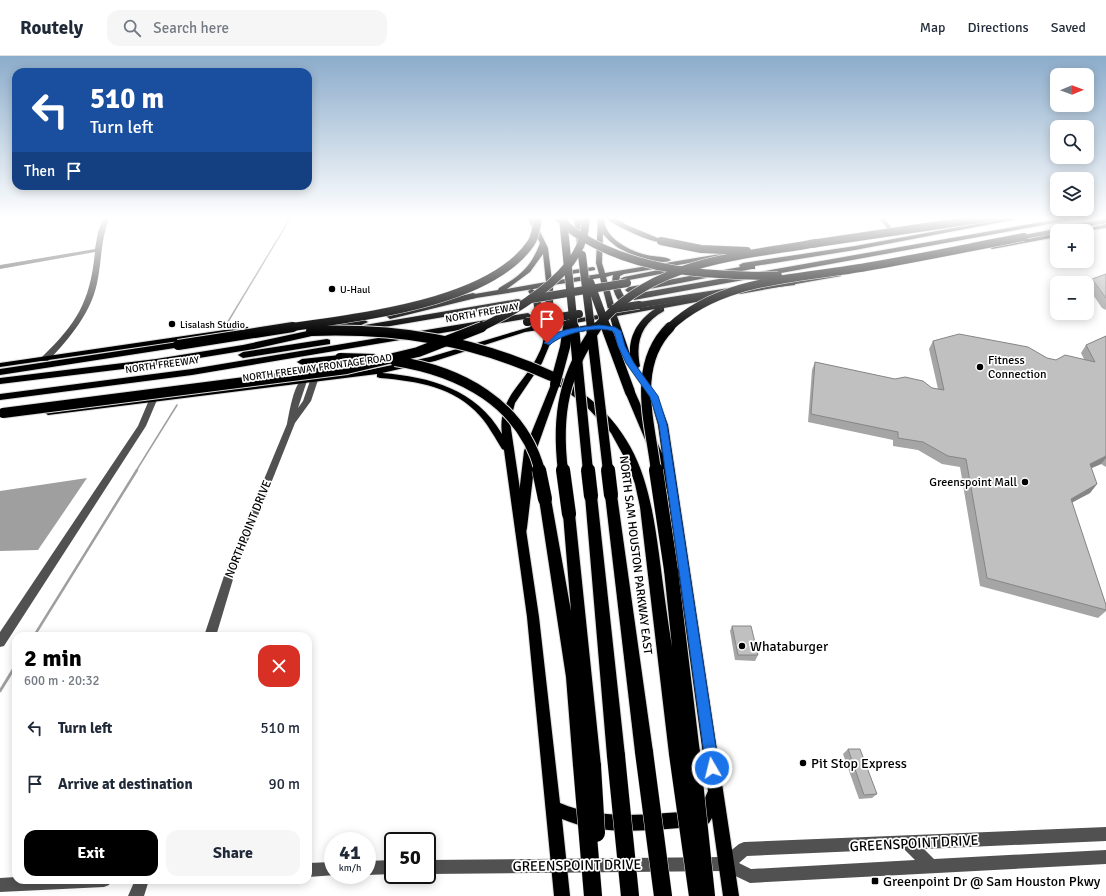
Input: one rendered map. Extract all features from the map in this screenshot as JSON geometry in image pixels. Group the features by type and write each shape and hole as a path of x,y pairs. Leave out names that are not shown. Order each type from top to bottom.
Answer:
{"highway":[{"path":"0,372 387,312 453,294 494,276 520,256"},
{"path":"567,256 630,896"},
{"path":"1,412 347,369 382,362 428,349 488,324 522,304 543,289 561,272 574,256"},
{"path":"582,256 602,318 630,392 671,487"},
{"name":"NORTH SAM HOUSTON PARKWAY EAST","path":"582,256 611,495 663,896"},
{"path":"624,256 678,270 742,276 777,276 906,256"},
{"path":"628,284 740,256"},
{"path":"599,896 587,766 569,514 561,436 563,400 567,380 580,348 604,317 636,292 672,273 750,256"},
{"name":"NORTH FREEWAY","path":"0,397 148,379 524,316 628,284 803,256"},
{"name":"NORTH FREEWAY","path":"628,284 805,256"},
{"name":"NORTH FREEWAY","path":"0,389 163,368 524,316 554,295 821,256"},
{"path":"880,268 924,256"},
{"path":"698,896 670,570 649,421 646,379 647,365 652,351 670,327 681,317 704,303 736,291 770,283 927,256"},
{"path":"524,316 642,307 745,288 792,283"},
{"path":"521,528 530,451 565,347 570,295"},
{"path":"231,350 473,296"},
{"name":"NORTH FREEWAY","path":"0,381 103,369 231,350 524,316"},
{"path":"178,345 299,331 344,330 385,332 429,337 473,347 514,360 553,380 581,397 610,425 625,444 636,468 646,507 706,896"},
{"path":"1,412 100,393 301,362 340,358 380,359 423,366 455,377 488,396 517,422 531,444 538,465 545,499 574,677 587,766 593,896"}],"main road":[{"path":"492,293 509,285 528,272 539,256"},
{"path":"545,256 550,325 547,343 543,354 509,405 505,422 508,453 521,528 533,617 562,896"},
{"path":"599,256 599,263 612,314 624,352 654,396 660,414 731,896"},
{"path":"647,256 663,260 690,260 715,256"},
{"name":"NORTH FREEWAY FRONTAGE ROAD","path":"1,412 153,400 364,374 432,359 524,316 550,325 642,307 671,304 943,256"},
{"path":"0,365 473,296 602,275 628,284 690,260"},
{"path":"547,270 555,274 592,270 599,263"},
{"path":"628,284 616,277 621,301 626,306 631,308 642,307"},
{"path":"516,289 530,290 534,294 539,321 535,326 524,316"},
{"path":"638,374 633,358 633,342 636,333 650,315 671,304"},
{"path":"547,343 561,333 604,326 617,331"},
{"path":"364,374 415,378 454,391 469,401 491,421 508,453"},
{"path":"554,808 569,816 602,822 704,818 716,792"}],"street":[{"path":"0,267 62,256"},
{"path":"45,359 68,334 89,298 95,279 97,256"},
{"name":"NORTHPOINT DRIVE","path":"291,424 307,401 314,380"},
{"name":"NORTHPOINT DRIVE","path":"211,632 229,576 291,424 295,402 303,381"},
{"path":"0,642 142,426 153,400"},
{"name":"GREENSPOINT DRIVE","path":"726,864 744,850 1106,835"},
{"path":"908,843 932,867"},
{"name":"GREENSPOINT DRIVE","path":"436,867 726,864 750,876 1106,857"},
{"path":"312,870 324,869"},
{"path":"0,885 21,884"},
{"path":"136,896 140,884"}],"shaded area":[{"path":"87,478 38,550 0,551 0,491"}],"building":[{"path":"1106,274 1106,298 1094,282 1094,278"},
{"name":"Greenspoint Mall","path":"959,334 1028,347 1047,358 1056,360 1065,355 1095,362 1086,345 1106,336 1106,456 1090,464 1097,484 1071,499 1106,605 1106,610 987,578 966,459 948,456 923,442 898,438 898,432 811,414 815,362 895,379 905,377 923,381 932,388 944,390 933,341"},
{"name":"Whataburger","path":"732,626 751,626 758,655 738,655"},
{"path":"848,749 860,749 877,794 864,795"}],"waterway":[{"path":"226,325 267,256"},
{"path":"136,471 177,405"},
{"path":"36,632 137,470"},
{"path":"0,691 12,672"}],"place":[{"name":"U-Haul","path":"332,289"},
{"name":"Lisalash Studio","path":"172,324"},
{"name":"Fitness Connection","path":"980,367"},
{"name":"Greenspoint Mall","path":"1025,482"},
{"name":"Whataburger","path":"742,646"},
{"name":"Pit Stop Express","path":"803,763"},
{"name":"Greenpoint Dr @ Sam Houston Pkwy","path":"875,881"}],"route":[{"path":"547,343 561,333 604,326 613,328 617,331 624,352 630,363 654,396 663,425 712,768"}]}
